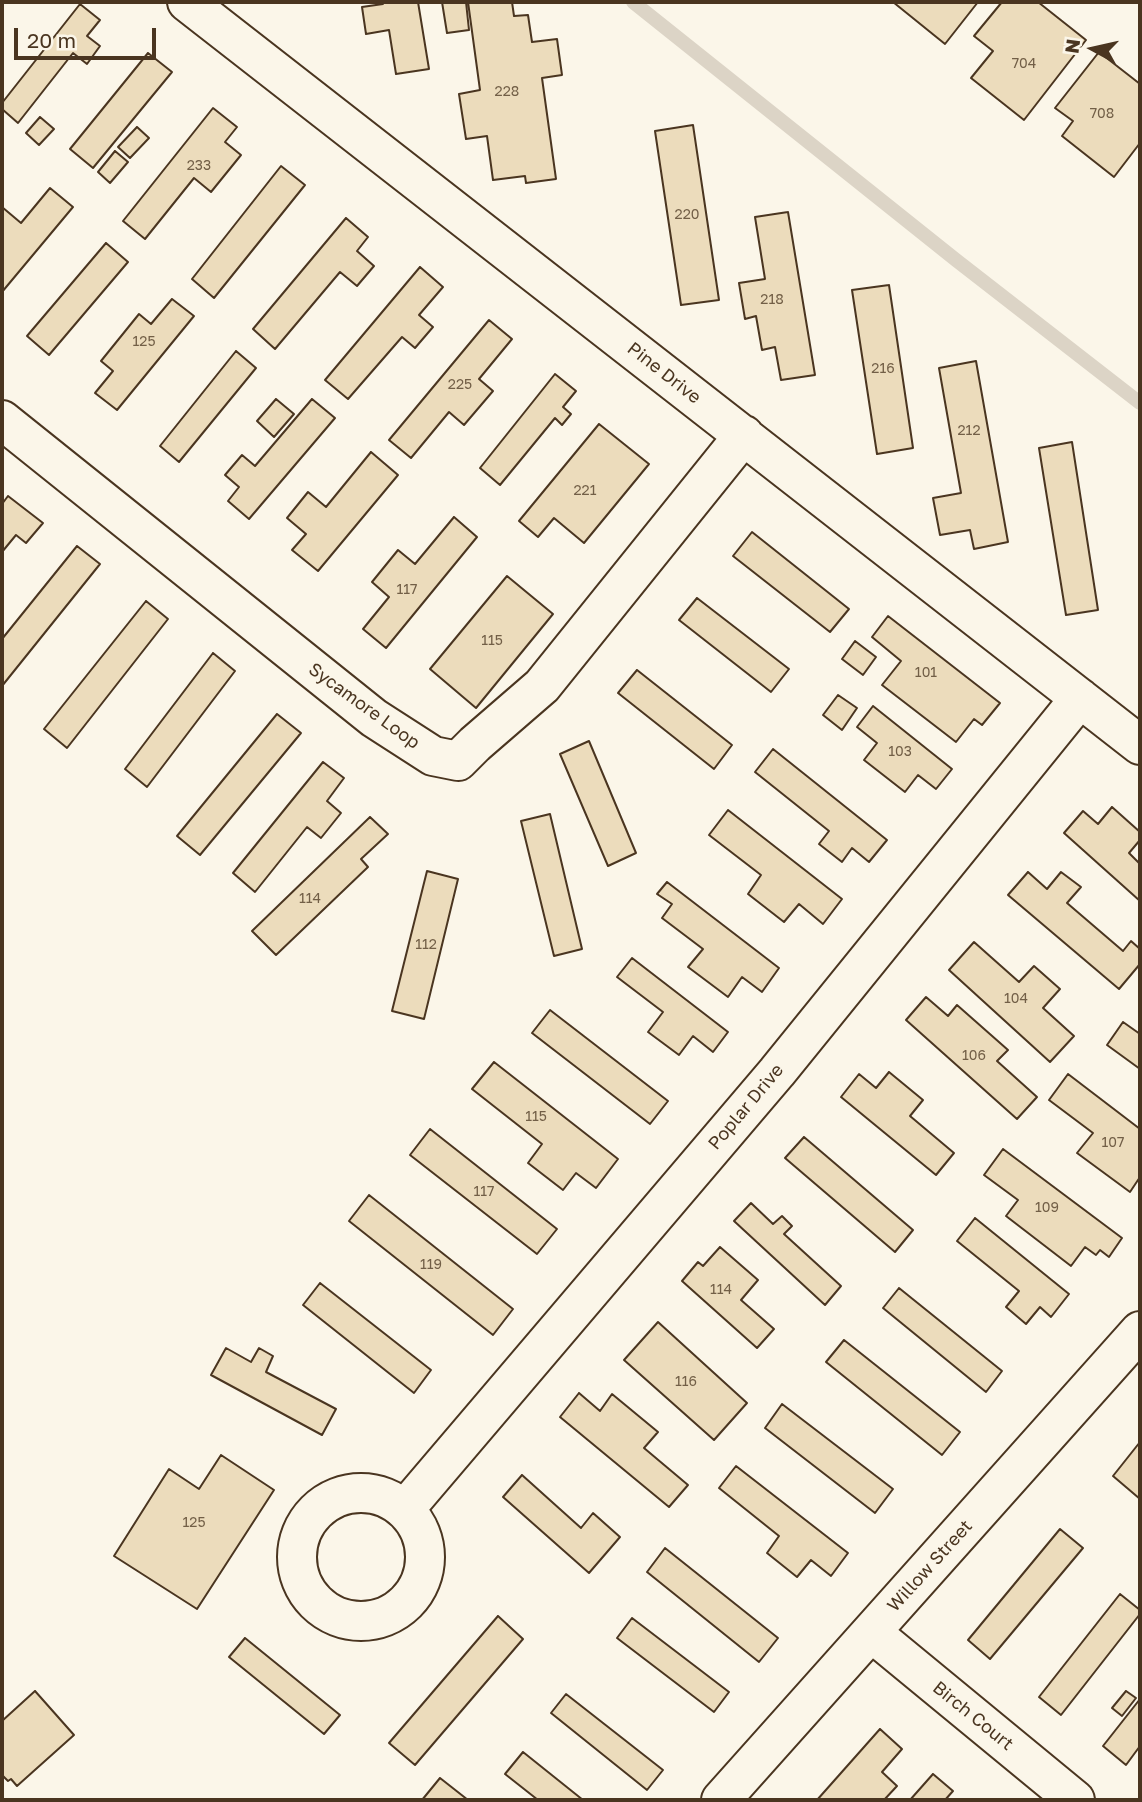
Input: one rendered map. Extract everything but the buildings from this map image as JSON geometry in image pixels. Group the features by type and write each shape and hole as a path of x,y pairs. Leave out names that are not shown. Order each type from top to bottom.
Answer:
{"street":[{"name":"Pine Drive","path":"187,2 1140,746"},
{"name":"Sycamore Loop","path":"2,420 374,718 433,756 458,761 542,686 744,435"},
{"name":"Poplar Drive","path":"405,1509 777,1072 1080,698"},
{"name":"Willow Street","path":"721,1800 1140,1331"},
{"name":"Birch Court","path":"870,1632 1075,1800"}],"waterway":[{"path":"633,2 1140,403"}]}
